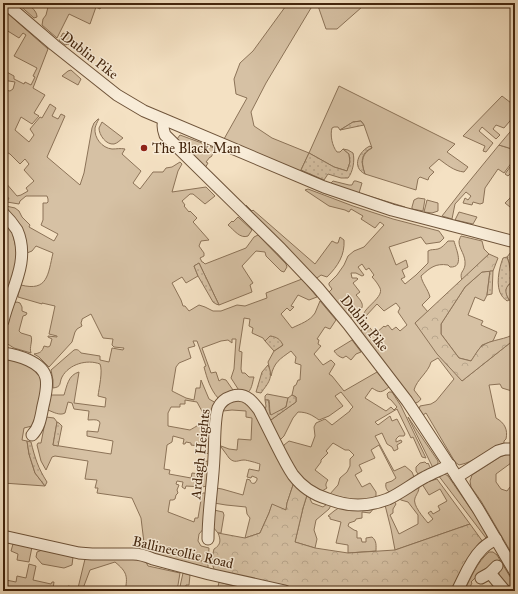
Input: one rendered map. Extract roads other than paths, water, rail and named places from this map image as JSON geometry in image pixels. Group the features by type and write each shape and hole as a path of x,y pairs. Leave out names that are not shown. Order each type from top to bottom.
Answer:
{"street":[{"name":"Dublin Pike","path":"5,3 54,46 117,95 144,111 332,190 392,210 515,242"},
{"name":"Dublin Pike","path":"164,120 163,130 165,136 281,249 318,288 348,324 407,401 478,509 515,572"},
{"path":"3,213 11,221 16,230 20,240 22,253 18,278 10,297 3,321"},
{"path":"3,353 27,359 41,367 45,372 47,385 39,425 32,435"},
{"name":"Ardagh Heights","path":"208,539 209,506 218,409 221,403 237,395 247,397 255,404 294,476 312,493 330,500 349,505 361,505 382,500 394,495 424,477 450,465"},
{"path":"457,477 498,452 505,449 515,449"},
{"name":"Ballinecollie Road","path":"3,536 92,554 139,554 261,589 285,591"},
{"path":"456,591 475,556 487,544 496,539"},
{"path":"490,572 505,591"}],"place":[{"name":"The Black Man","path":"144,148"}]}
